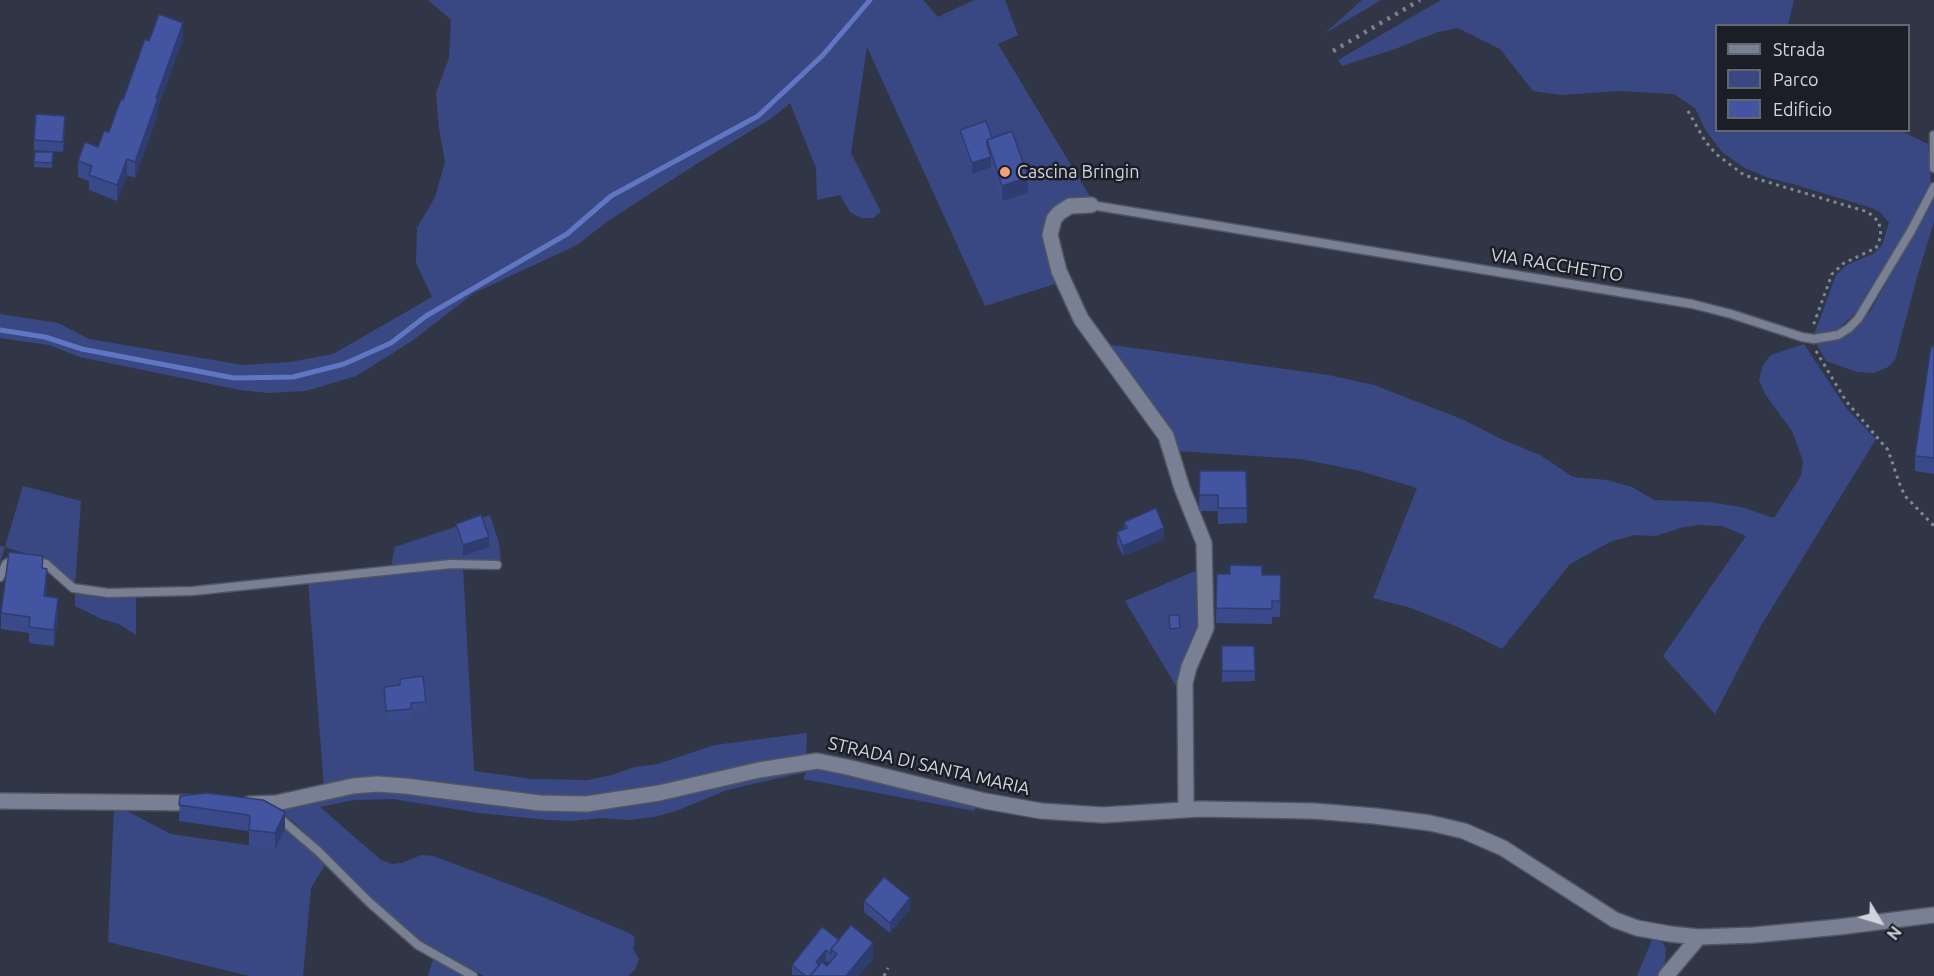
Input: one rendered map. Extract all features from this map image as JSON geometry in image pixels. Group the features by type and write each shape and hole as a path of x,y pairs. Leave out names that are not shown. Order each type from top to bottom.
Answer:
{"street":[{"path":"1091,205 1070,206 1056,216 1050,235 1056,263 1081,319 1166,436 1182,488 1204,543 1206,628 1187,671 1185,683 1186,809"},
{"name":"STRADA DI SANTA MARIA","path":"234,804 276,803 353,786 377,784 540,803 586,804 659,793 759,770 813,761 846,766 985,801 1032,810 1103,815 1186,809 1354,814 1407,820 1455,829 1485,839 1512,853 1605,914 1625,924 1653,932 1699,937 1796,932 1934,915"},
{"path":"0,801 212,804"},
{"path":"1666,976 1699,937"}],"lane":[{"path":"1934,135 1934,168"},
{"name":"VIA RACCHETTO","path":"1091,205 1692,304 1809,339 1821,339 1838,335 1858,319 1911,231 1934,187"},
{"path":"0,577 8,562 23,558 46,564 64,582 75,589 101,593 137,593 193,591 451,564 497,565"},
{"path":"257,805 288,823 369,902 418,945 474,976"}],"path":[{"path":"1688,111 1705,141 1716,154 1744,175 1868,212 1879,222 1881,236 1876,248 1844,263 1832,274 1809,339 1846,401 1888,450 1906,496 1934,526"},
{"path":"884,976 888,968"}],"green space":[{"path":"428,0 923,0 938,17 974,0 1005,0 1018,35 998,44 1092,200 1055,210 1058,283 985,306 867,47 851,153 881,212 873,218 861,218 850,212 840,195 817,200 816,168 790,103 772,118 608,221 577,245 474,293 412,341 356,376 306,391 269,393 240,390 80,357 49,345 0,338 0,314 58,323 89,339 243,365 290,362 333,354 432,297 416,263 417,228 435,197 445,162 436,93 449,58 451,20"},
{"path":"1362,0 1381,0 1324,34"},
{"path":"1441,0 1794,0 1788,24 1715,24 1715,132 1903,132 1928,144 1931,183 1900,243 1855,314 1835,331 1814,335 1836,275 1847,265 1873,254 1882,245 1889,223 1880,212 1769,178 1745,168 1723,153 1706,131 1695,108 1674,94 1619,91 1561,95 1533,91 1500,49 1458,28 1438,32 1342,66 1338,60"},
{"path":"1934,194 1934,222 1895,360 1888,367 1874,373 1857,372 1826,361 1816,343 1837,340 1850,333 1861,323 1872,308"},
{"path":"1105,344 1328,375 1374,385 1464,420 1503,440 1540,455 1573,477 1607,480 1632,487 1654,500 1709,502 1741,507 1774,518 1801,476 1803,461 1792,431 1765,394 1759,380 1763,365 1771,355 1804,344 1847,409 1876,439 1762,624 1715,714 1663,656 1746,536 1722,526 1699,525 1655,536 1635,535 1610,542 1570,564 1502,649 1458,627 1411,608 1373,598 1417,488 1360,471 1301,459 1177,451"},
{"path":"23,486 81,501 75,586 43,559 5,547"},
{"path":"490,515 499,543 501,562 461,560 391,566 395,547"},
{"path":"0,546 5,547 0,563"},
{"path":"463,568 474,771 532,779 588,780 635,767 658,764 715,745 807,733 806,756 683,782 580,799 324,788 308,581"},
{"path":"1202,568 1202,622 1179,691 1125,601"},
{"path":"75,593 136,596 136,635 119,624 102,619 75,606"},
{"path":"814,766 977,806 974,811 803,779 806,772 727,790 676,811 654,817 629,820 600,818 573,821 549,820 479,813 393,799 354,800 320,807 381,860 392,864 402,863 421,855 433,856 543,897 629,933 635,937 633,949 639,959 635,970 628,976 484,976 421,941 373,900 282,813 294,803 365,788 537,807 716,787"},
{"path":"114,809 125,810 171,834 275,849 285,828 326,863 311,888 303,976 250,976 108,942"},
{"path":"1652,940 1662,942 1666,949 1664,971 1660,976 1637,976"},
{"path":"433,959 464,976 428,976"}],"building":[{"path":"159,14 183,23 135,162 127,159 117,185 89,175 92,166 78,161 85,142 98,147 104,131 109,132 145,39 149,41"},
{"path":"36,114 65,116 63,142 34,140"},
{"path":"986,121 992,138 987,140 991,157 972,163 960,130"},
{"path":"1012,131 1028,177 1002,186 987,140"},
{"path":"35,152 53,152 52,163 34,162"},
{"path":"1931,346 1934,347 1934,458 1915,456"},
{"path":"1200,471 1246,471 1247,508 1218,508 1218,495 1199,495"},
{"path":"1156,508 1164,528 1123,546 1117,532 1127,528 1124,522"},
{"path":"481,515 489,537 463,545 456,524"},
{"path":"9,552 43,556 42,568 47,569 44,596 58,598 54,630 29,627 30,617 1,613"},
{"path":"1230,565 1262,566 1262,575 1281,575 1280,601 1272,601 1272,609 1216,608 1217,574 1230,574"},
{"path":"1169,615 1179,615 1180,628 1170,629"},
{"path":"1222,646 1254,646 1255,671 1222,671"},
{"path":"423,676 426,702 411,703 411,709 386,711 384,687 400,685 400,679"},
{"path":"207,793 263,800 285,812 275,833 249,830 250,816 248,815 179,805 180,796"},
{"path":"884,877 910,898 890,923 864,901"},
{"path":"851,925 873,943 846,976 810,976 822,962 827,966 837,954 831,949"},
{"path":"822,927 839,940 831,949 831,954 826,950 816,962 819,965 810,976 806,976 792,965"}],"waterway":[{"path":"0,330 45,337 82,349 234,378 293,377 344,364 391,343 426,316 567,234 611,196 758,116 823,55 870,0"}],"railway":[{"path":"1333,51 1420,0"}],"place":[{"name":"Cascina Bringin","path":"1005,172"}]}
